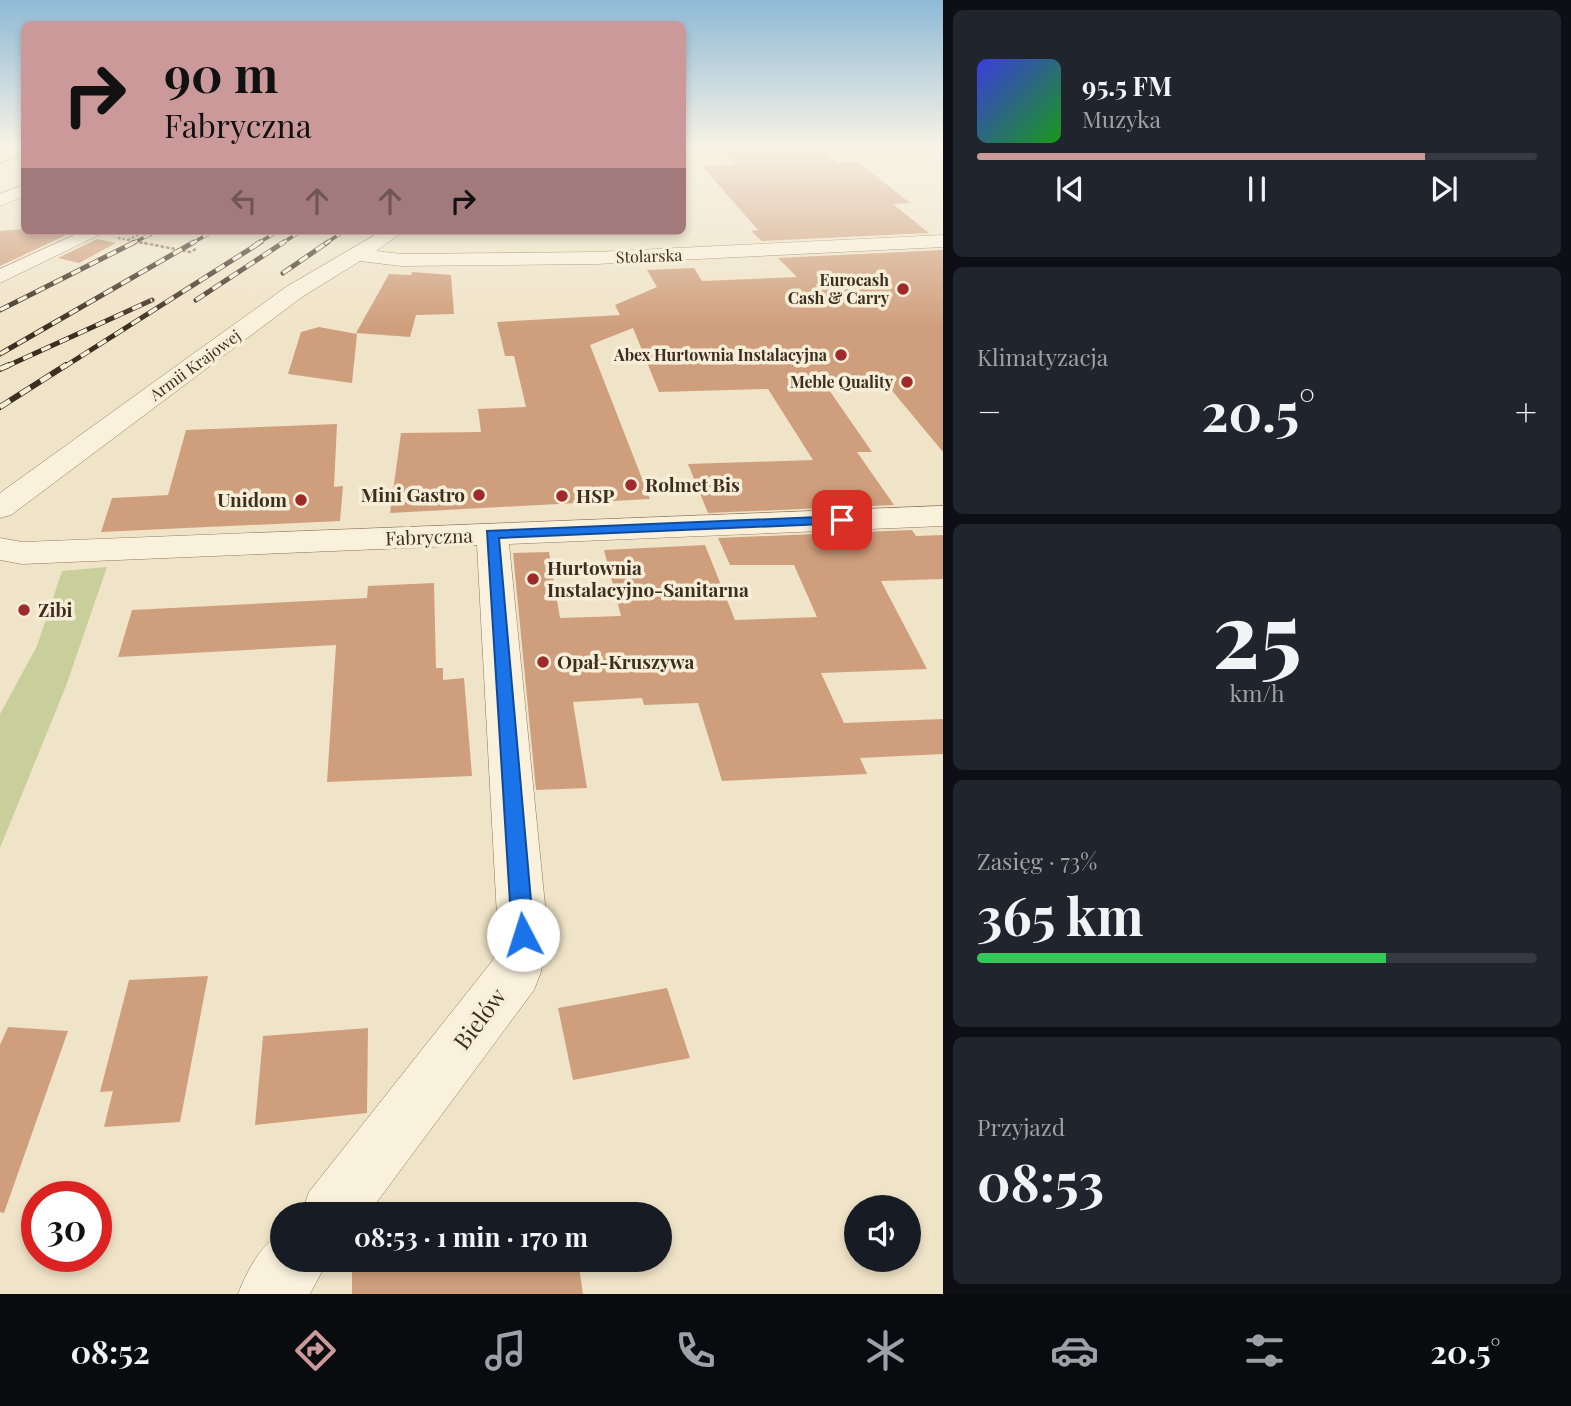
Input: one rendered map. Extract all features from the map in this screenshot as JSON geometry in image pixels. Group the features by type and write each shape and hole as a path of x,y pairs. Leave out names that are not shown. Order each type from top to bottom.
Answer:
{"street":[{"path":"0,277 90,235"},
{"name":"Armii Krajowej","path":"0,508 294,292 388,235"},
{"name":"Stolarska","path":"355,254 401,260 596,258 943,240"},
{"name":"Fabryczna","path":"0,549 22,553 943,516"},
{"name":"Bielów","path":"340,1202 516,972 523,935 492,534"},
{"path":"270,1294 287,1272"}],"path":[{"path":"108,235 190,252 196,248"},
{"path":"128,240 138,235"},
{"path":"160,246 164,243"}],"green space":[{"path":"107,567 66,686 0,848 0,714 37,646 62,571"}],"building":[{"path":"737,206 896,206 929,233 762,241 751,231 758,230"},
{"path":"21,229 21,235 66,235 0,266 0,231"},
{"path":"97,239 116,243 79,263 58,258"},
{"path":"943,250 943,452 889,387 827,387 872,452 857,452 894,505 708,513 688,464 813,460 768,389 659,392 633,328 590,345 650,499 390,513 401,433 481,432 478,409 526,407 514,356 505,356 497,322 620,315 615,305 657,287 647,270 694,268 702,281 797,277 778,258"},
{"path":"412,272 451,275 454,314 416,315 410,337 356,333 389,274 411,275"},
{"path":"319,327 357,334 352,383 288,374 301,332"},
{"path":"337,424 334,487 343,486 340,521 101,532 112,498 168,495 186,430"},
{"path":"912,530 916,536 943,535 943,579 881,581 927,669 821,673 844,723 943,719 943,754 860,758 867,774 722,781 698,703 644,705 642,698 573,702 587,788 536,790 513,553 549,552 560,618 621,616 604,550 705,545 735,620 817,617 794,565 730,565 718,538"},
{"path":"434,583 436,668 443,668 443,680 464,678 472,776 327,782 336,645 118,657 132,610 367,598 368,586"},
{"path":"208,976 180,1122 104,1127 113,1091 100,1092 129,980"},
{"path":"667,988 690,1058 573,1080 558,1008"},
{"path":"8,1027 68,1031 4,1213 0,1212 0,1045"},
{"path":"368,1028 367,1113 255,1125 263,1036"},
{"path":"352,1272 580,1272 583,1294 352,1294"}],"railway":[{"path":"135,242 149,235"},
{"path":"191,244 206,235"},
{"path":"257,244 272,235"},
{"path":"281,244 295,235"},
{"path":"325,244 338,235"},
{"path":"0,310 135,242"},
{"path":"131,244 135,242"},
{"path":"0,354 194,242"},
{"path":"64,367 261,242 258,244"},
{"path":"196,300 284,242"},
{"path":"283,273 328,242"},
{"path":"5,367 152,300"},
{"path":"0,369 9,365"},
{"path":"0,407 66,365"}],"place":[{"name":"Eurocash Cash & Carry","path":"903,289"},
{"name":"Abex Hurtownia Instalacyjna","path":"841,355"},
{"name":"Meble Quality","path":"907,382"},
{"name":"Rolmet Bis","path":"631,485"},
{"name":"Mini Gastro","path":"479,495"},
{"name":"HSP","path":"562,496"},
{"name":"Unidom","path":"301,500"},
{"name":"Hurtownia Instalacyjno-Sanitarna","path":"533,579"},
{"name":"Zibi","path":"24,610"},
{"name":"Opał-Kruszywa","path":"543,662"}],"route":[{"path":"523,935 492,534 842,520"}]}
